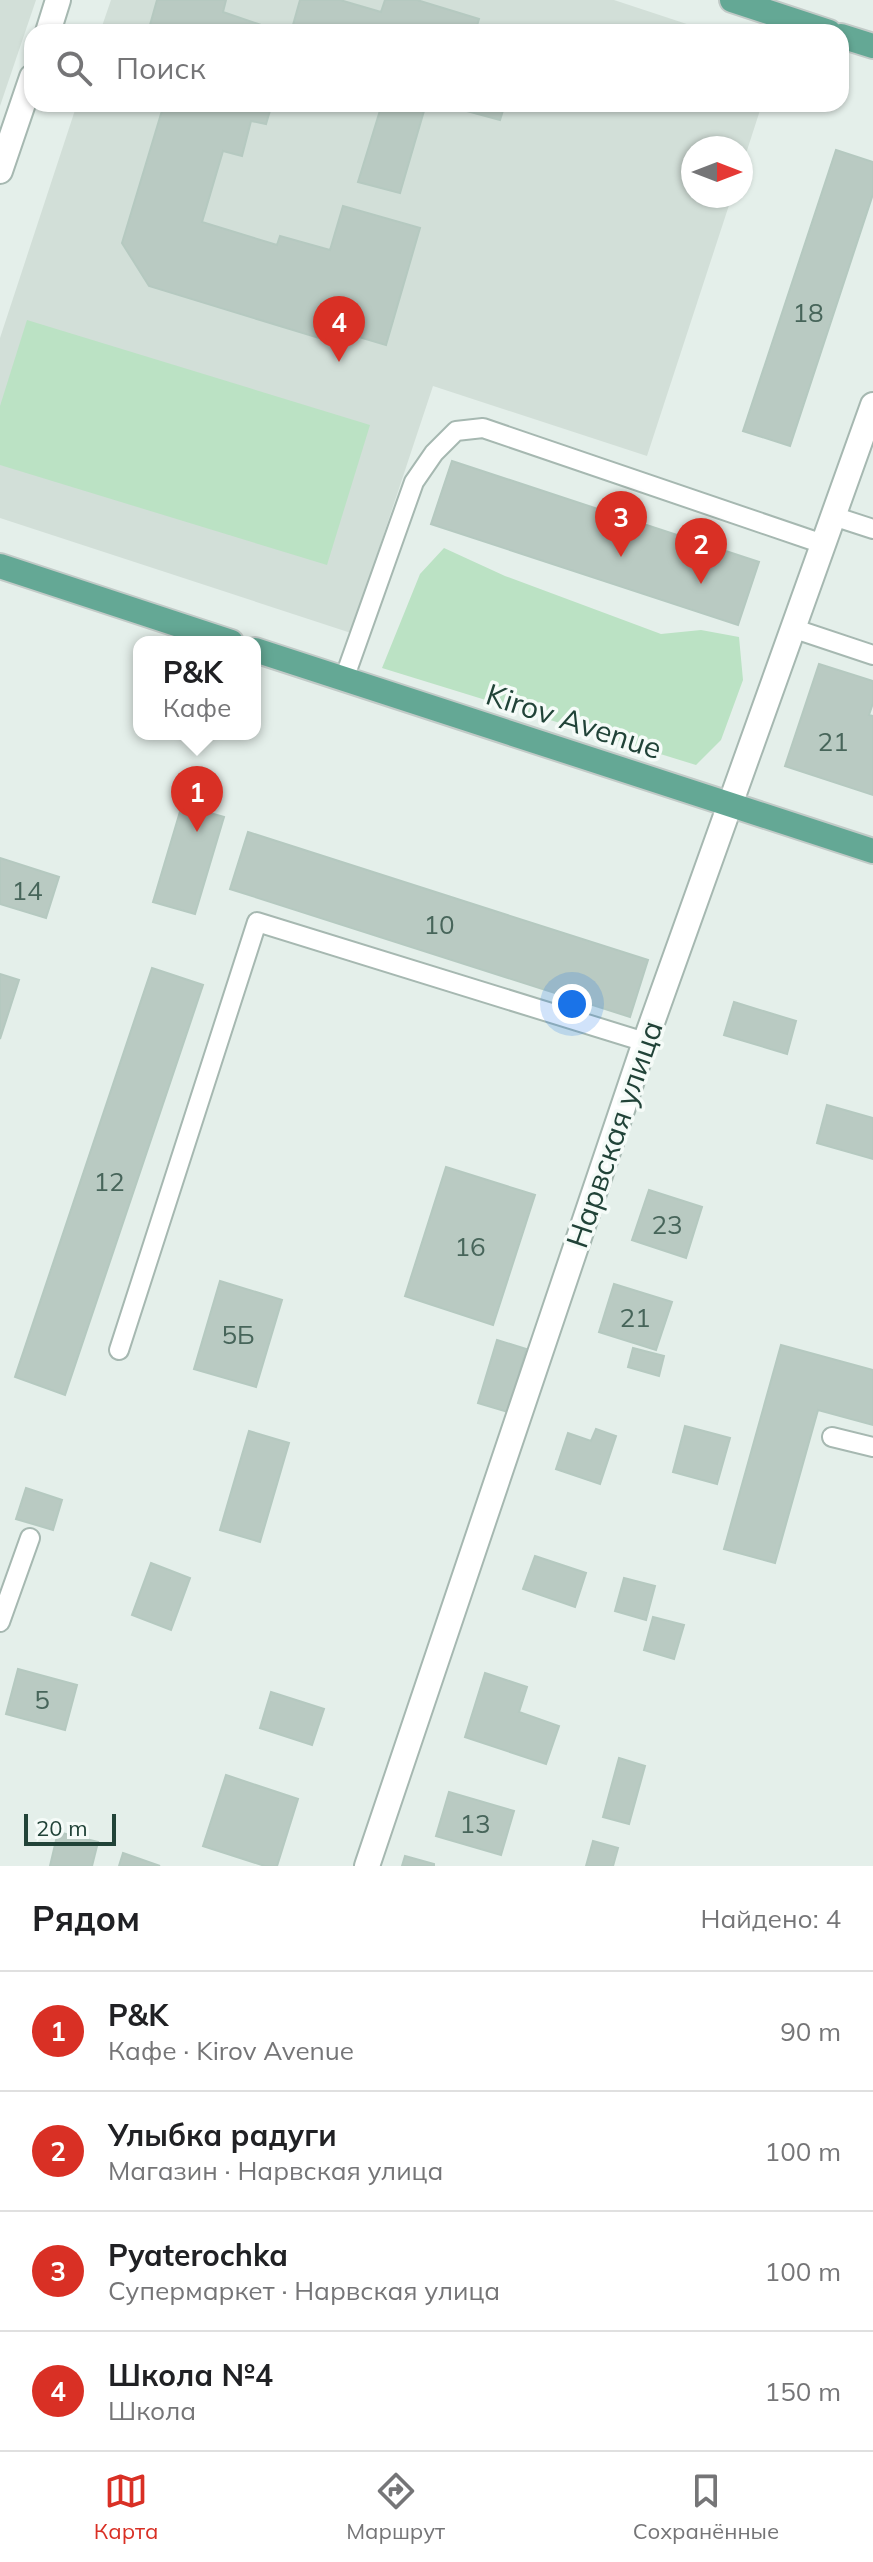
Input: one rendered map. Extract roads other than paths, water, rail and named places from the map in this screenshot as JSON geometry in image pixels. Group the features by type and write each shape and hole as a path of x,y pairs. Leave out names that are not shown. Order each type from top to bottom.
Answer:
{"main road":[{"path":"732,0 805,24"},
{"path":"849,38 873,46"},
{"path":"0,566 213,636"},
{"name":"Kirov Avenue","path":"261,652 873,851"}],"street":[{"path":"50,24 58,0"},
{"path":"0,171 24,100"},
{"name":"Нарвская улица","path":"367,1866 645,1042 873,405"}],"lane":[{"path":"344,679 414,482 434,453 456,431 483,428 823,544"},
{"path":"833,516 873,529"},
{"path":"792,628 873,655"},
{"path":"119,1350 257,922 645,1042"},
{"path":"832,1437 873,1447"},
{"path":"0,1622 30,1538"}],"place":[{"name":"Школа №4","path":"339,362"},
{"name":"Pyaterochka","path":"621,557"},
{"name":"Улыбка радуги","path":"701,584"},
{"name":"P&K","path":"197,832"}]}
